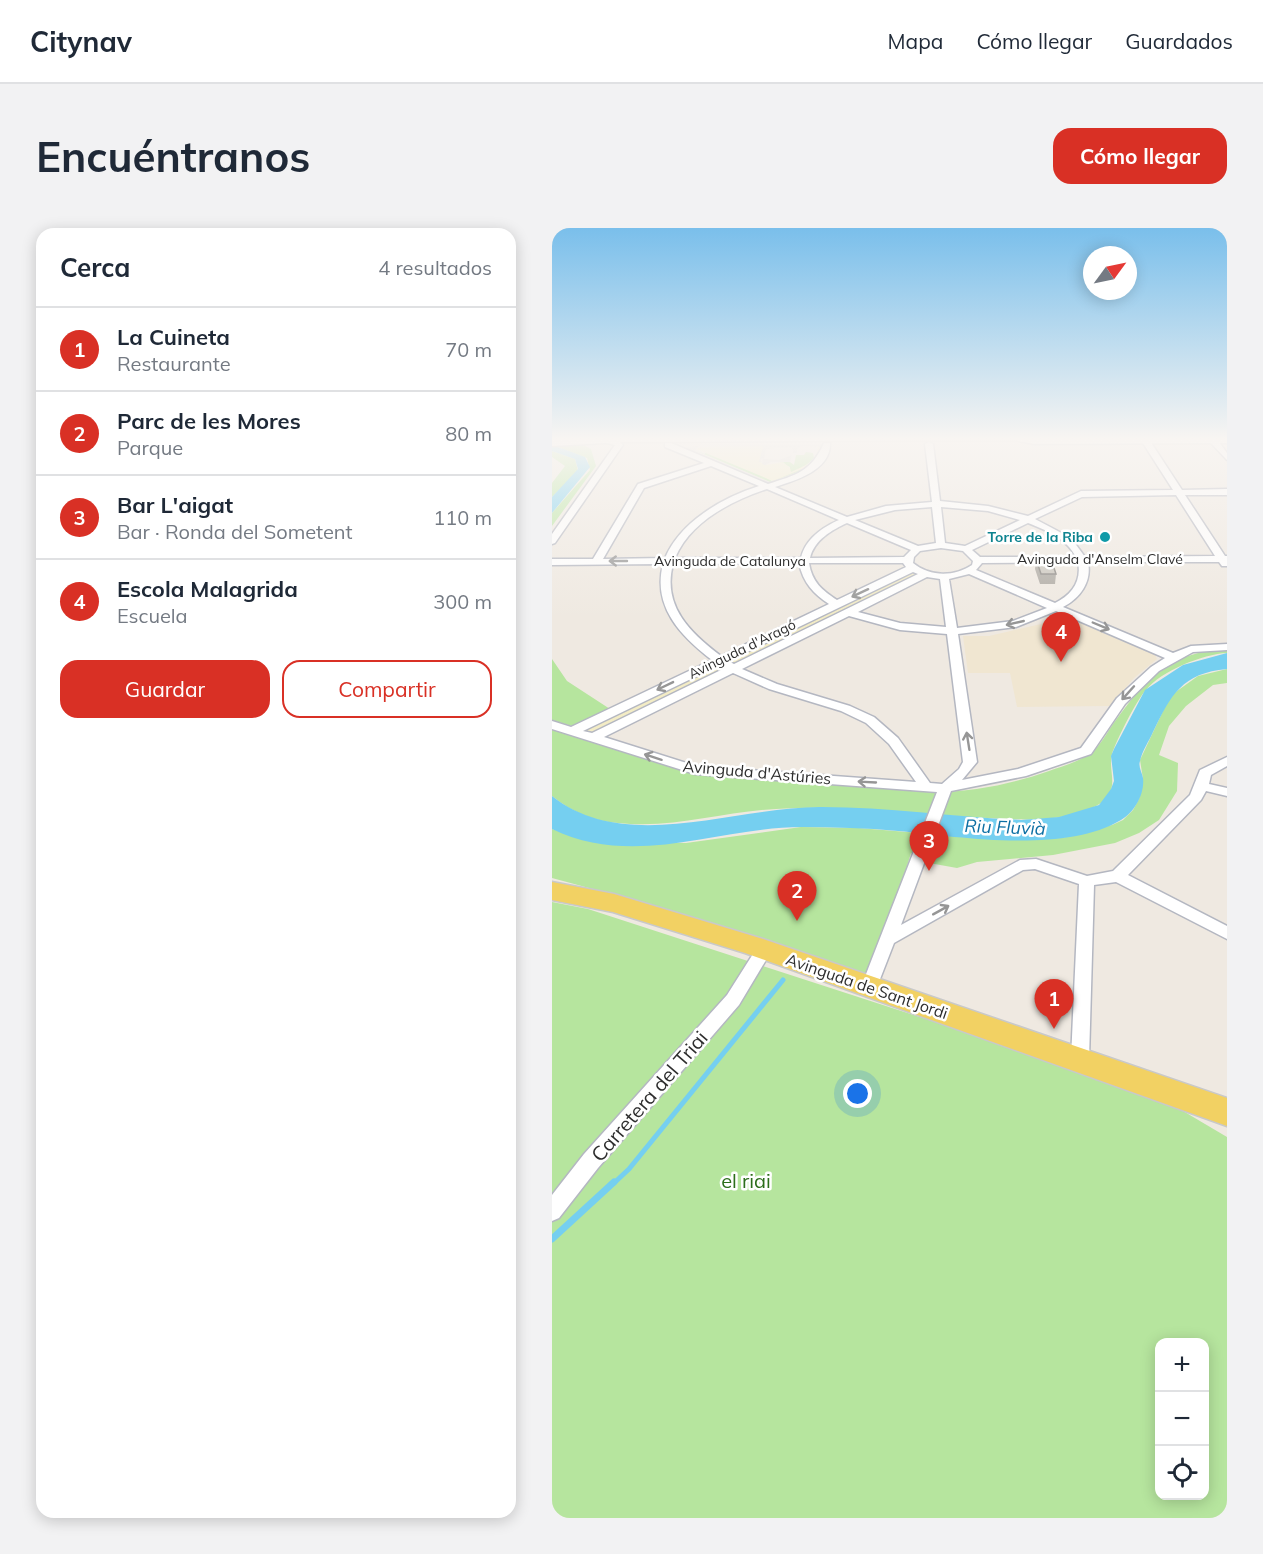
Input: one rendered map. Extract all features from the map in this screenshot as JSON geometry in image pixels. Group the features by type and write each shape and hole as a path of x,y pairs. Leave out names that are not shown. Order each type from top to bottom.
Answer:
{"main road":[{"name":"Avinguda de Sant Jordi","path":"552,891 614,903 764,950 1227,1112"},
{"name":"Avinguda de Sant Jordi","path":"1178,1093 1227,1128"}],"street":[{"path":"552,541 581,497"},
{"path":"596,562 635,497"},
{"path":"742,497 697,522 667,561 664,576 669,607 676,620 718,660 733,669 783,690 843,706 879,725 896,744 925,785"},
{"path":"792,497 917,549"},
{"path":"935,497 941,545"},
{"path":"966,549 1074,497"},
{"path":"1182,497 1225,562"},
{"path":"836,604 821,596 812,587 804,570 803,560 814,541 825,531 847,520 884,509 936,504 982,508 1028,519 1066,539 1082,559 1084,567 1082,583 1069,599 1057,608 1014,624 951,631 886,624 849,612"},
{"path":"941,545 966,549 978,560 976,566 969,571 944,576 926,574 910,564 909,556 917,549 941,545"},
{"name":"Avinguda d'Anselm Clavé","path":"978,560 1082,559 1225,562"},
{"name":"Avinguda de Catalunya","path":"552,562 803,560 910,564"},
{"name":"Avinguda d'Aragó","path":"573,731 836,604 910,564"},
{"path":"969,571 1173,657"},
{"name":"Avinguda d'Aragó","path":"594,737 926,574"},
{"path":"869,987 890,938 924,840 945,788 964,772 970,762 944,576"},
{"name":"Avinguda d'Astúries","path":"552,725 695,770 945,788 1021,773 1086,751 1106,720 1134,687 1173,657 1197,648 1227,647"},
{"path":"890,938 1020,865 1036,864 1087,881 1118,876 1193,800 1202,786 1205,773 1227,761"},
{"path":"1202,786 1227,792"},
{"path":"1118,876 1227,933"},
{"path":"1080,1059 1087,881"},
{"name":"Carretera del Triai","path":"552,1211 591,1161 733,1000 764,950"}],"shaded area":[{"path":"1059,614 1155,655 1157,659 1134,678 1110,706 1017,707 1010,673 968,673 963,636 989,636 1041,624"}],"green space":[{"path":"566,497 573,497 552,526 552,513"},
{"path":"1227,650 1227,653 1195,660 1172,670 1146,690 1127,720 1114,748 1111,761 1112,788 1109,794 1096,806 1064,817 978,818 863,809 805,808 756,811 659,824 639,824 591,818 567,807 552,796 552,730 694,774 927,792 958,791 1004,784 1070,764 1091,753 1136,694 1160,671 1189,656"},
{"path":"552,659 567,681 610,709 572,726 552,720"},
{"path":"1227,669 1227,683 1213,685 1186,706 1169,726 1159,755 1178,763 1177,791 1159,820 1139,833 1115,843 1053,855 977,862 957,868 929,863 911,853 873,978 637,901 552,878 552,829 588,840 686,843 801,827 859,828 991,839 1062,838 1112,825 1123,820 1133,810 1139,799 1143,779 1140,760 1170,696 1198,676"},
{"name":"el riai","path":"552,902 588,909 1055,1061 1183,1111 1227,1137 1227,1518 552,1518"}],"sand":[{"path":"911,571 919,575 733,666 723,660"},
{"path":"717,663 727,669 592,733 583,730"}],"water":[{"path":"552,497 565,497 552,513"},
{"name":"Riu Fluvià","path":"1227,653 1227,669 1199,675 1180,688 1172,697 1141,757 1139,765 1143,784 1138,802 1126,817 1098,830 1071,837 1012,840 874,829 802,827 771,829 677,843 614,846 583,840 552,829 552,796 581,813 613,822 647,825 822,807 1021,820 1059,817 1099,805 1111,789 1114,781 1111,756 1145,690 1183,665"}],"building":[{"path":"1036,559 1051,559 1056,574 1041,574"}],"waterway":[{"path":"613,1184 629,1169 783,980"},
{"path":"552,1239 614,1182"}],"place":[{"name":"Torre de la Riba","path":"1105,537"},
{"name":"Escola Malagrida","path":"1061,662"},
{"name":"Bar L'aigat","path":"929,871"},
{"name":"Parc de les Mores","path":"797,921"},
{"name":"La Cuineta","path":"1054,1029"}]}
